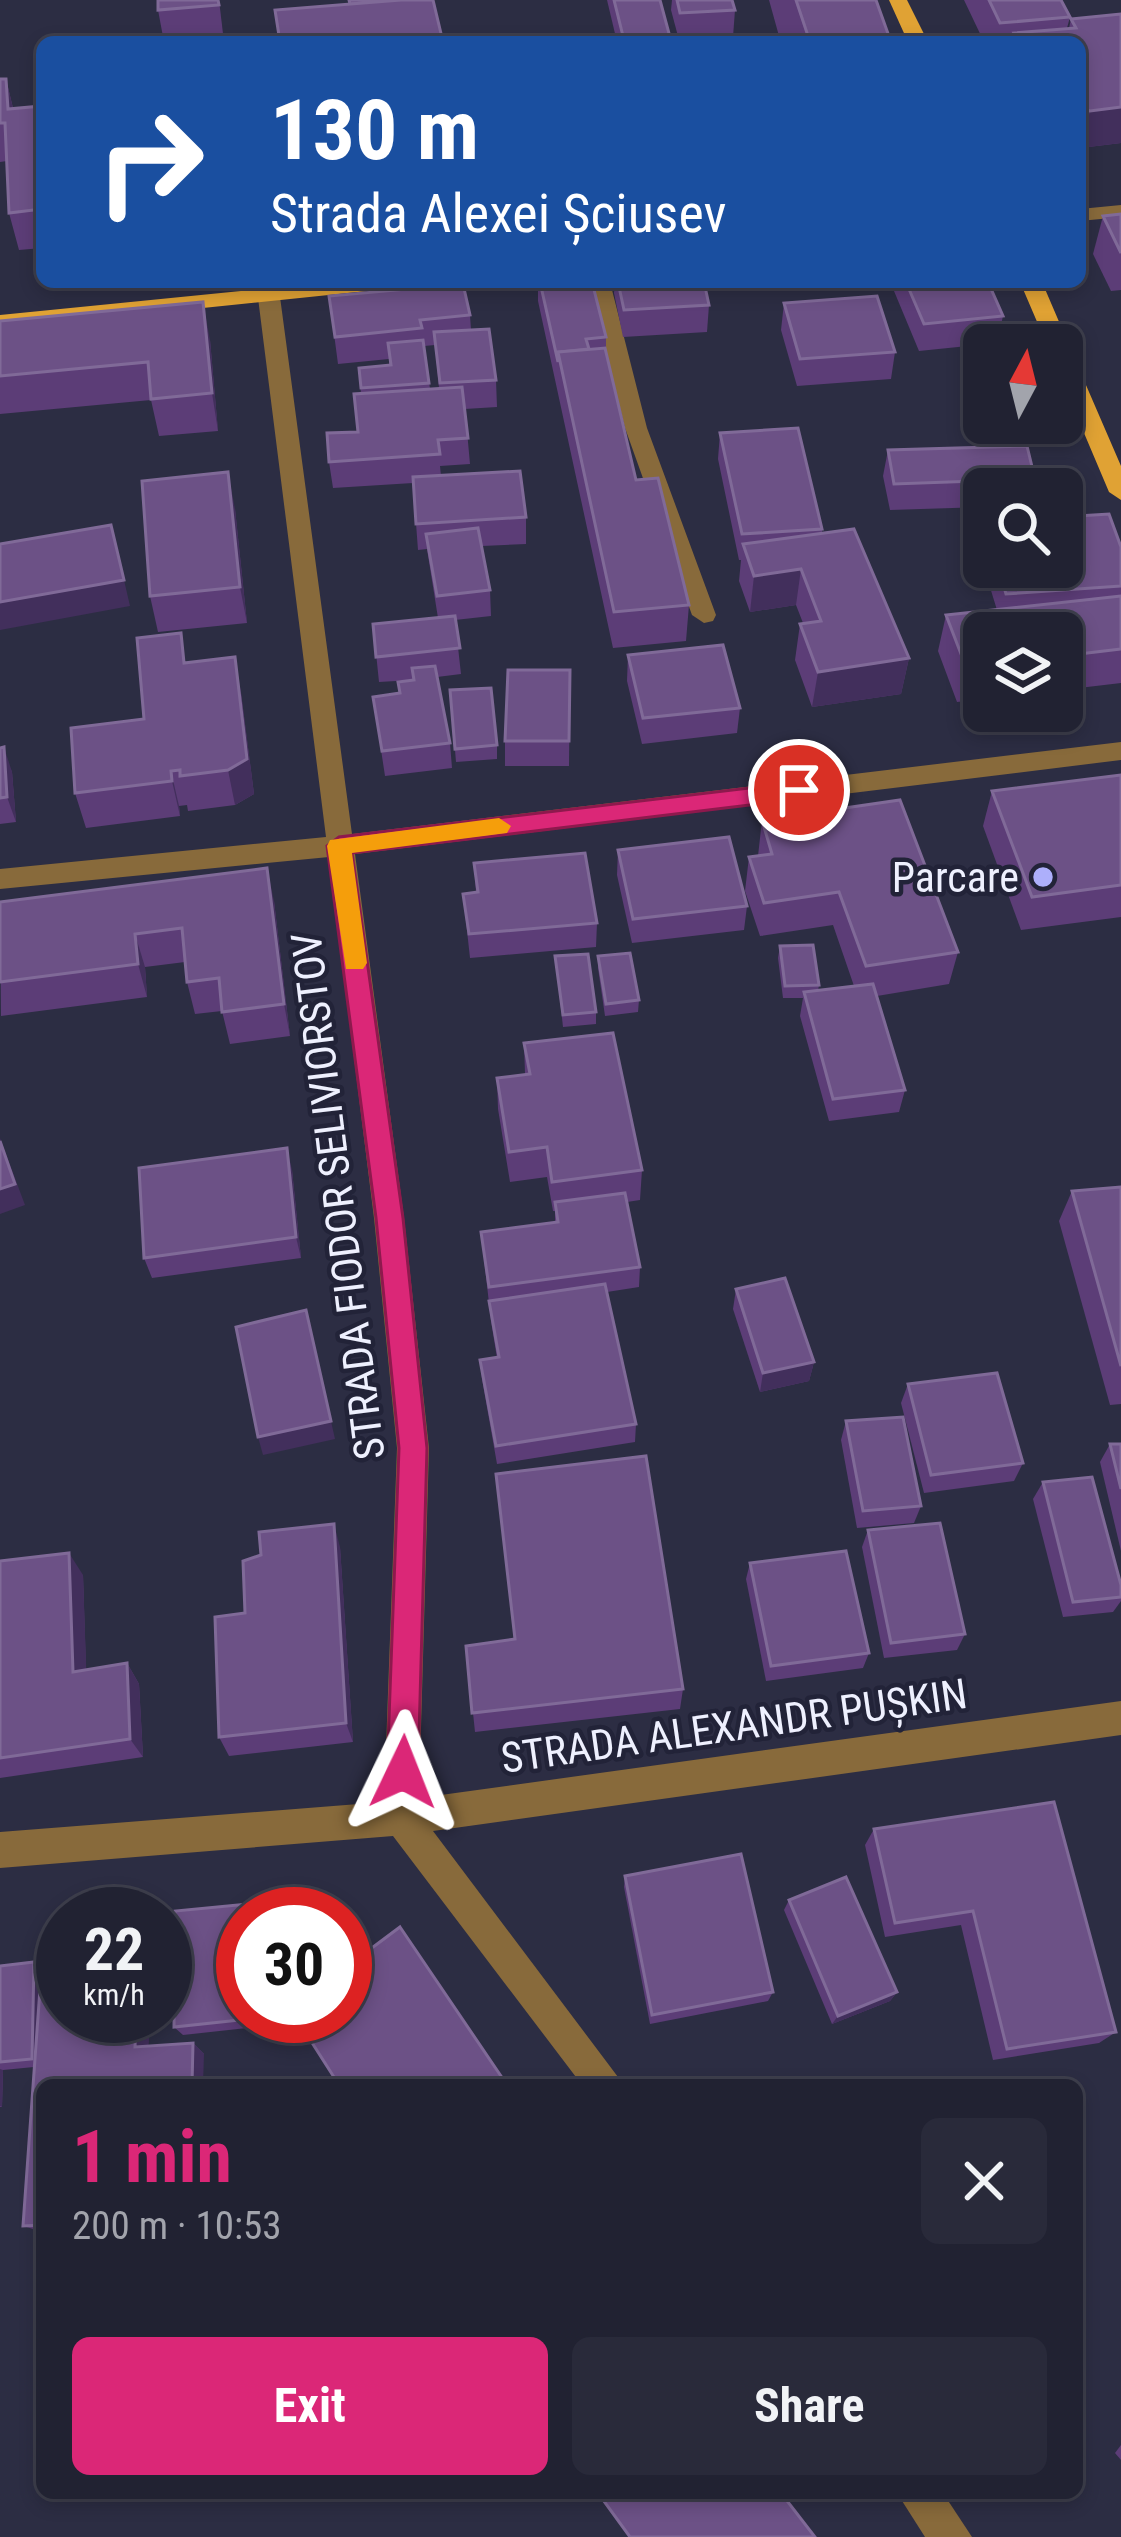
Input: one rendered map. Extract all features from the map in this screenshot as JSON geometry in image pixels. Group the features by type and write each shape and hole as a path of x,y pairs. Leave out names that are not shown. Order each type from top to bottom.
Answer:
{"main road":[{"path":"898,0 915,36"},
{"path":"0,322 267,288"},
{"path":"1034,288 1049,324"},
{"path":"1083,404 1121,492"}],"street":[{"path":"1086,214 1121,211"},
{"name":"STRADA FIODOR SELIVIORSTOV","path":"267,288 389,1218 413,1448 401,1818"},
{"path":"601,288 636,428 704,615"},
{"path":"0,879 339,846 1121,751"},
{"name":"STRADA ALEXANDR PUȘKIN","path":"0,1850 401,1818 1121,1718"},
{"path":"401,1818 600,2079"},
{"path":"922,2499 951,2537"}],"building":[{"path":"158,0 218,0 219,5 158,10"},
{"path":"349,0 401,0 350,4"},
{"path":"433,0 442,36 279,36 275,10"},
{"path":"614,0 660,0 670,36 623,36"},
{"path":"677,0 732,0 735,10 680,13"},
{"path":"796,0 876,0 889,36 808,36"},
{"path":"989,0 1061,0 1070,17 1000,23"},
{"path":"1121,14 1121,107 1086,110 1086,36 1014,33 1076,28 1071,19"},
{"path":"0,79 6,79 8,109 36,107 36,210 9,213 5,123 0,123"},
{"path":"1121,214 1121,253 1103,216"},
{"path":"464,288 470,315 420,320 422,328 335,337 329,296"},
{"path":"541,288 594,288 606,337 586,339 589,349 558,352 558,362"},
{"path":"619,288 705,288 709,305 624,310"},
{"path":"909,288 991,288 1003,316 924,324"},
{"path":"877,296 895,352 800,359 784,303"},
{"path":"203,302 212,393 151,399 148,362 0,376 0,321"},
{"path":"489,329 496,380 440,383 434,332"},
{"path":"423,340 429,383 361,388 359,368 391,365 388,343"},
{"path":"605,348 636,480 658,478 689,605 614,612 558,352"},
{"path":"462,387 468,438 438,440 440,454 329,462 327,433 358,432 354,394"},
{"path":"798,428 822,529 742,534 720,433"},
{"path":"1027,446 1032,468 963,468 963,482 894,484 888,450"},
{"path":"520,471 526,517 416,524 413,477"},
{"path":"228,472 240,587 150,596 142,481"},
{"path":"1109,514 1121,547 1121,586 1006,594 1004,588 1083,588 1083,516"},
{"path":"111,525 124,580 0,602 0,544"},
{"path":"478,528 490,590 437,596 426,534"},
{"path":"854,529 909,658 818,672 800,624 821,621 801,569 754,576 743,544"},
{"path":"1121,596 1121,649 1083,654 1083,612 974,612"},
{"path":"963,613 963,659 946,615"},
{"path":"455,616 460,648 376,657 373,624"},
{"path":"181,633 184,663 235,657 247,759 228,770 180,776 180,770 171,771 172,781 75,793 71,728 144,719 137,638"},
{"path":"723,645 740,708 643,718 628,655"},
{"path":"435,666 450,743 382,751 373,697 400,693 398,682 414,680 412,668"},
{"path":"508,670 570,670 569,741 505,741"},
{"path":"491,688 497,745 455,749 450,690"},
{"path":"4,747 7,797 0,798 0,748"},
{"path":"1121,775 1121,885 1032,897 992,791"},
{"path":"900,800 958,952 866,966 839,892 764,903 749,857 772,854 762,820"},
{"path":"729,837 747,906 633,919 618,850"},
{"path":"585,853 597,923 469,934 463,894 478,892 474,863"},
{"path":"267,868 284,1004 222,1012 219,978 187,982 182,928 135,934 138,964 0,982 0,902"},
{"path":"813,945 819,985 785,986 780,946"},
{"path":"630,953 639,1000 606,1004 598,956"},
{"path":"588,954 596,1012 563,1015 555,956"},
{"path":"873,984 905,1090 833,1099 804,992"},
{"path":"613,1033 642,1170 552,1182 547,1147 509,1152 497,1078 530,1074 524,1043"},
{"path":"0,1141 15,1184 0,1189"},
{"path":"287,1148 296,1237 144,1258 139,1168"},
{"path":"1121,1187 1121,1366 1072,1191"},
{"path":"625,1193 640,1267 489,1287 481,1232 558,1222 555,1202"},
{"path":"785,1278 814,1362 763,1373 736,1289"},
{"path":"605,1284 636,1424 496,1446 480,1360 499,1357 489,1301"},
{"path":"306,1310 331,1421 258,1437 236,1327"},
{"path":"997,1373 1023,1463 931,1475 908,1384"},
{"path":"903,1417 921,1506 863,1511 846,1421"},
{"path":"1110,1444 1121,1444 1121,1489"},
{"path":"646,1456 683,1689 472,1713 466,1646 515,1639 496,1474"},
{"path":"1092,1477 1121,1597 1073,1602 1043,1482"},
{"path":"940,1523 965,1634 891,1643 868,1530"},
{"path":"334,1524 346,1723 219,1737 215,1617 245,1613 243,1561 261,1555 259,1532"},
{"path":"846,1551 869,1653 771,1666 750,1563"},
{"path":"69,1553 73,1672 127,1663 130,1739 0,1758 0,1561"},
{"path":"1054,1802 1116,2032 1007,2049 973,1911 895,1923 874,1829"},
{"path":"741,1854 773,1992 652,2015 625,1876"},
{"path":"846,1877 897,1992 838,2016 789,1900"},
{"path":"216,1907 216,2023 192,2025 192,1909"},
{"path":"400,1927 503,2079 335,2079 312,2043 372,2043 372,1948"},
{"path":"34,1962 32,2059 0,2062 0,1966"},
{"path":"36,2043 135,2043 135,2047 193,2043 192,2079 36,2079 36,2225 23,2226"},
{"path":"602,2499 786,2499 815,2537 630,2537"}],"slow traffic":[{"path":"354,963 339,846 499,826"}],"place":[{"name":"Parcare","path":"1043,877"}],"route":[{"path":"403,1772 413,1448 389,1218 339,846 799,790"}]}
